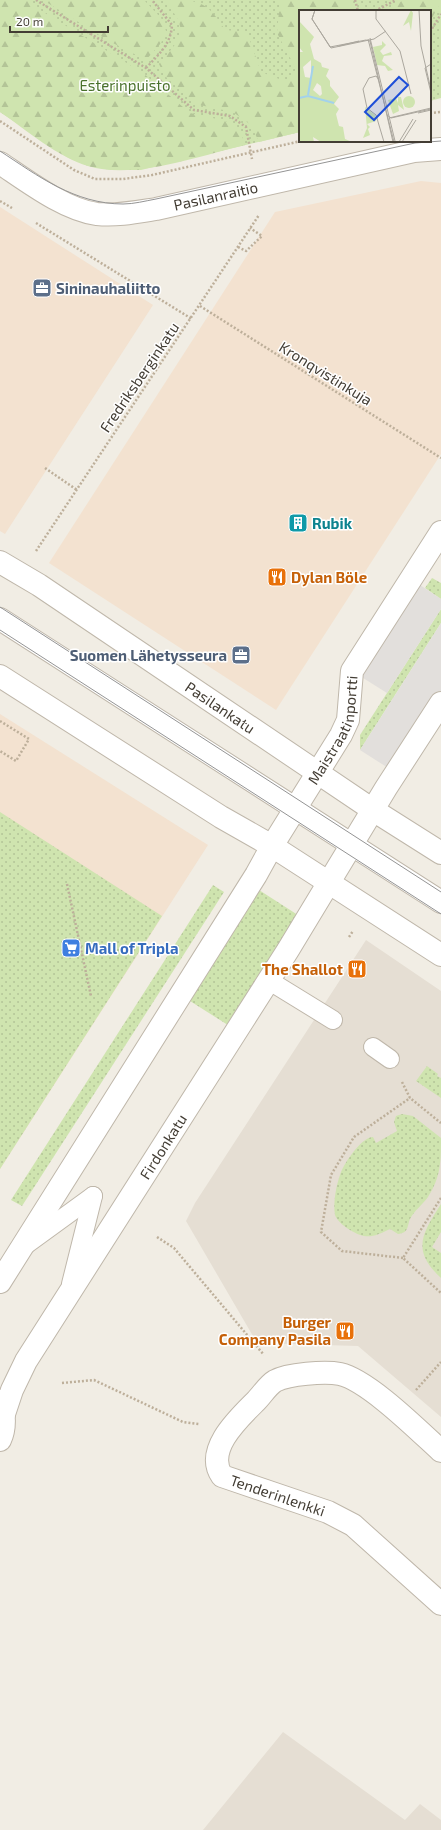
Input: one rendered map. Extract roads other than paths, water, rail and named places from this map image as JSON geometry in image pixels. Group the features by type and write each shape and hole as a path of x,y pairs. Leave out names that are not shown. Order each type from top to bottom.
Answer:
{"street":[{"name":"Pasilanraitio","path":"0,163 30,183 75,207 97,214 124,214 156,209 414,151 441,149"},
{"name":"Maistraatinportti","path":"272,846 341,735 348,720 352,670 441,532"},
{"name":"Pasilankatu","path":"0,562 40,585 318,771 373,810 441,853"},
{"path":"0,619 441,902"},
{"path":"0,676 221,817 272,846 441,955"},
{"path":"329,883 373,810 441,703"},
{"path":"0,1282 256,875 272,846"},
{"name":"Firdonkatu","path":"0,1440 4,1426 2,1406 12,1390 26,1361 329,883"},
{"name":"Tenderinlenkki","path":"441,1451 397,1411 364,1386 341,1374 293,1374 274,1382 228,1429 217,1457 216,1468 222,1476 328,1512 353,1525 441,1604"}],"lane":[{"path":"268,980 333,1020"},
{"path":"373,1047 390,1059"},
{"path":"20,1248 93,1196 68,1296"}],"tram line":[{"path":"431,142 441,141"},
{"path":"0,151 43,179 73,194 105,203 123,204 156,199 415,143 428,142"},
{"path":"0,607 441,892"},
{"path":"0,630 441,914"}],"place":[{"name":"Sininauhaliitto","path":"42,288"},
{"name":"Rubik","path":"298,523"},
{"name":"Dylan Böle","path":"277,577"},
{"name":"Suomen Lähetysseura","path":"241,655"},
{"name":"Mall of Tripla","path":"71,948"},
{"name":"The Shallot","path":"357,969"},
{"name":"Burger Company Pasila","path":"345,1331"}],"park label":[{"name":"Esterinpuisto","path":"125,85"}]}
